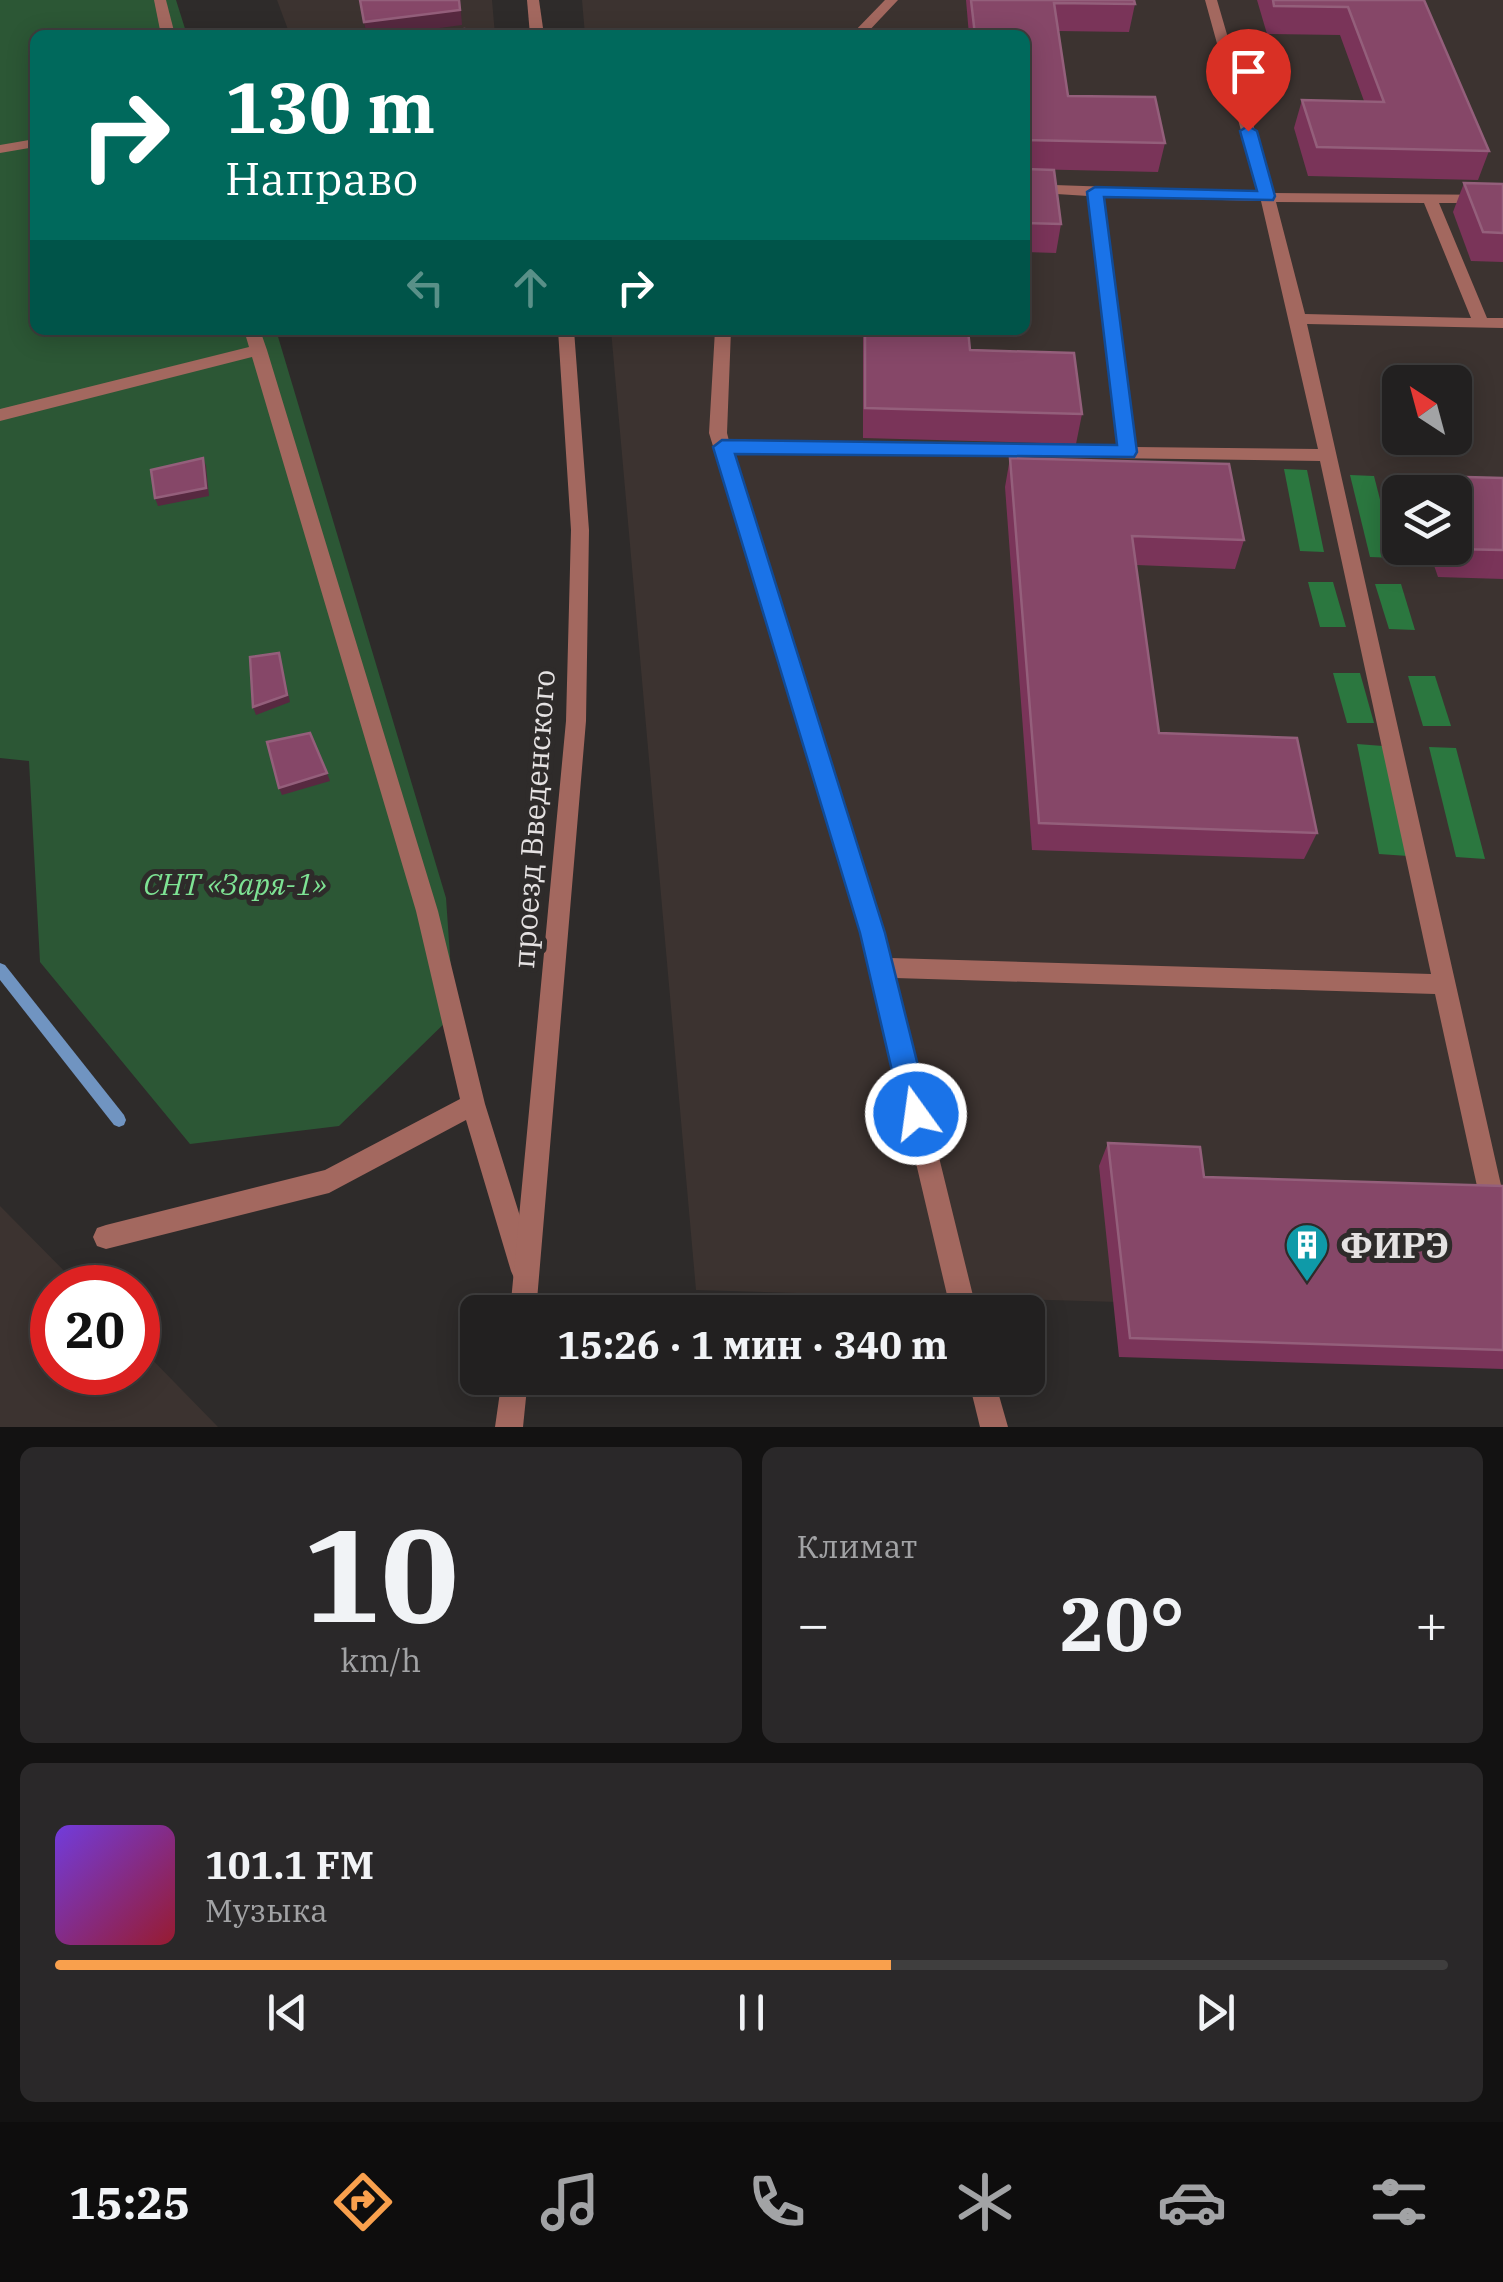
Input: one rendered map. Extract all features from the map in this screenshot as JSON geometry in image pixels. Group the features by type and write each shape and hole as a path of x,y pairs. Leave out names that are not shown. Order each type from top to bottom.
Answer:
{"street":[{"path":"160,0 167,30"},
{"path":"533,0 536,30"},
{"path":"863,30 892,0"},
{"path":"1211,0 1298,319 1494,1209"},
{"path":"0,150 30,143"},
{"path":"1030,188 1503,199"},
{"path":"1095,192 1127,452"},
{"path":"1430,199 1481,323"},
{"path":"1298,319 1503,323"},
{"name":"проезд Введенского","path":"525,1295 576,721 580,530 566,335"},
{"path":"723,335 718,433 881,968 960,1295"},
{"path":"0,414 256,340 427,911 473,1104 527,1283"},
{"path":"722,447 1328,454"},
{"path":"881,968 1445,984"},
{"path":"106,1237 329,1180 473,1104"},
{"path":"509,1427 513,1395"},
{"path":"986,1395 994,1427"}],"shaded area":[{"path":"277,0 492,0 495,30 288,30"},
{"path":"582,0 1503,0 1503,1313 1045,1300 1045,1295 696,1290 611,335 1030,335 1030,30 585,30"},
{"path":"0,1206 58,1265 30,1265 30,1395 160,1395 160,1368 218,1427 0,1427"}],"green space":[{"name":"СНТ «Заря-1»","path":"0,0 176,0 185,30 30,30 30,335 277,335 446,898 454,1014 339,1126 190,1144 40,962 29,761 0,758"},
{"path":"1284,469 1307,470 1324,552 1300,551"},
{"path":"1350,475 1374,476 1382,507 1382,557 1370,557"},
{"path":"1308,582 1333,582 1346,627 1320,627"},
{"path":"1375,584 1401,584 1415,630 1389,629"},
{"path":"1333,673 1360,673 1374,723 1347,723"},
{"path":"1408,676 1435,676 1451,726 1423,726"},
{"path":"1357,744 1383,746 1408,856 1379,854"},
{"path":"1429,747 1456,748 1485,859 1456,857"}],"building":[{"path":"360,0 459,0 460,10 364,22"},
{"path":"971,0 1134,0 1135,4 1054,3 1068,96 1155,97 1165,143 1030,140 1030,30 974,30"},
{"path":"1273,0 1424,0 1489,151 1317,147 1302,100 1384,102 1348,7 1274,6"},
{"path":"1030,169 1054,170 1061,224 1030,223"},
{"path":"1464,183 1503,184 1503,233 1483,232"},
{"path":"865,335 968,335 970,350 1074,353 1082,414 865,408"},
{"path":"203,458 206,488 155,498 151,470"},
{"path":"1010,458 1229,464 1244,540 1132,536 1159,733 1297,738 1317,833 1039,823"},
{"path":"1472,477 1503,478 1503,550 1472,549"},
{"path":"279,653 287,695 253,707 250,657"},
{"path":"310,733 327,773 279,788 267,742"},
{"name":"ФИРЭ","path":"1108,1143 1200,1147 1204,1177 1503,1186 1503,1350 1130,1338"}],"waterway":[{"path":"0,969 119,1120"}],"place":[{"name":"ФИРЭ","path":"1307,1283"}],"route":[{"path":"916,1114 872,933 722,447 1127,452 1095,192 1267,196 1248,131"}]}
